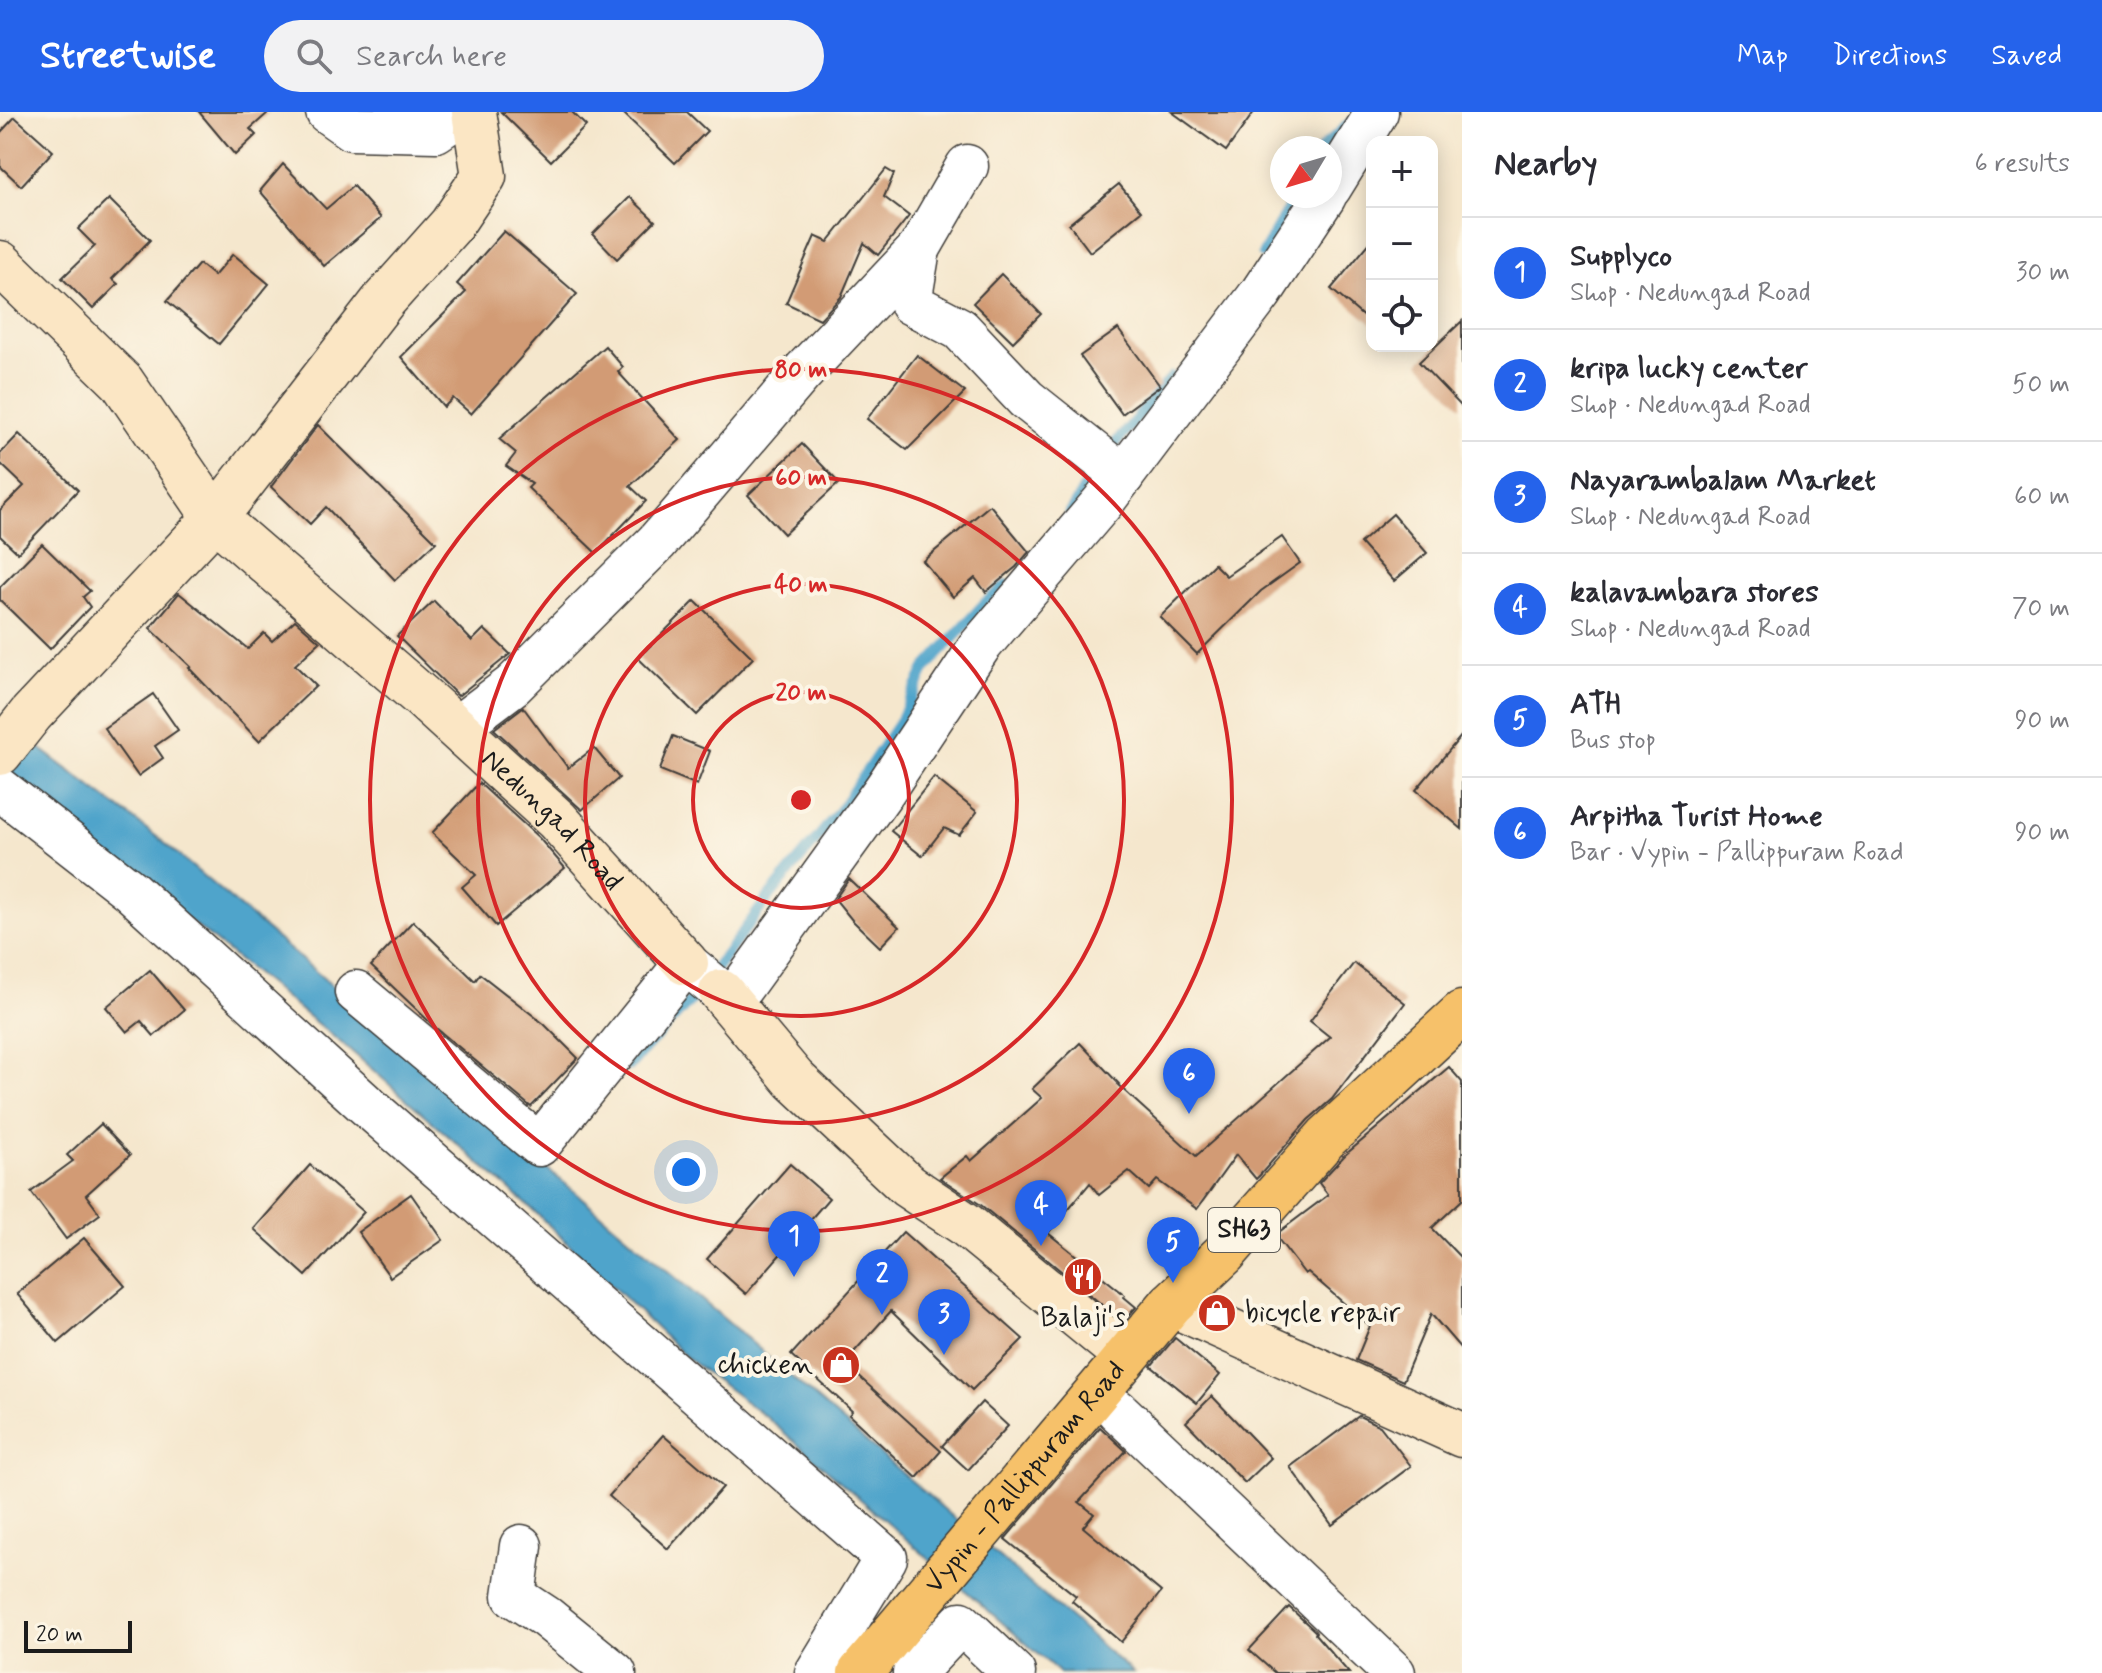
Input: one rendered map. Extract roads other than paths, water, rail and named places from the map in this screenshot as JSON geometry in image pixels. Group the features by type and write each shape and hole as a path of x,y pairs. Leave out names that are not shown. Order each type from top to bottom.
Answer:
{"main road":[{"name":"Vypin - Pallippuram Road","path":"860,1673 1171,1304 1224,1254 1327,1137 1462,1013"}],"street":[{"path":"327,112 351,129 436,131 464,112"},
{"path":"0,753 31,714 215,518 384,300 451,225 484,176 474,112"},
{"path":"1342,169 1377,112"},
{"path":"456,728 513,685 657,542 800,375 919,249 967,166"},
{"path":"726,997 885,789 980,646 1109,465 1261,293 1317,208"},
{"path":"919,249 910,303 960,329 1026,399 1109,465"},
{"name":"Nedungad Road","path":"0,263 122,382 215,518 557,820 686,963 726,997 794,1079 908,1186 965,1224 1126,1356"},
{"path":"0,789 131,891 364,1103 886,1558 816,1673"},
{"path":"356,992 539,1145 686,963"},
{"path":"1171,1304 1462,1435"},
{"path":"1117,1410 1394,1673"},
{"path":"521,1546 514,1596 546,1617 615,1673"},
{"path":"914,1673 961,1623 1014,1673"}],"water":[{"path":"0,718 161,840 749,1340 1133,1673 1060,1673 766,1417 688,1359 533,1210 350,1050 0,768"}],"waterway":[{"path":"1335,136 1351,122"},
{"path":"1263,254 1288,208"},
{"path":"1108,452 1172,377"},
{"path":"1070,513 1097,466"},
{"path":"712,974 768,898 839,812 901,720 925,669 985,603 1007,585"},
{"path":"629,1066 702,988"}],"place":[{"name":"Arpitha Turist Home","path":"1189,1114"},
{"name":"kalavambara stores","path":"1041,1246"},
{"name":"Supplyco","path":"794,1277"},
{"name":"Balaji's","path":"1083,1277"},
{"name":"ATH","path":"1173,1283"},
{"name":"bicycle repair","path":"1217,1313"},
{"name":"kripa lucky center","path":"882,1315"},
{"name":"Nayarambalam Market","path":"944,1355"},
{"name":"chicken","path":"841,1365"}]}
